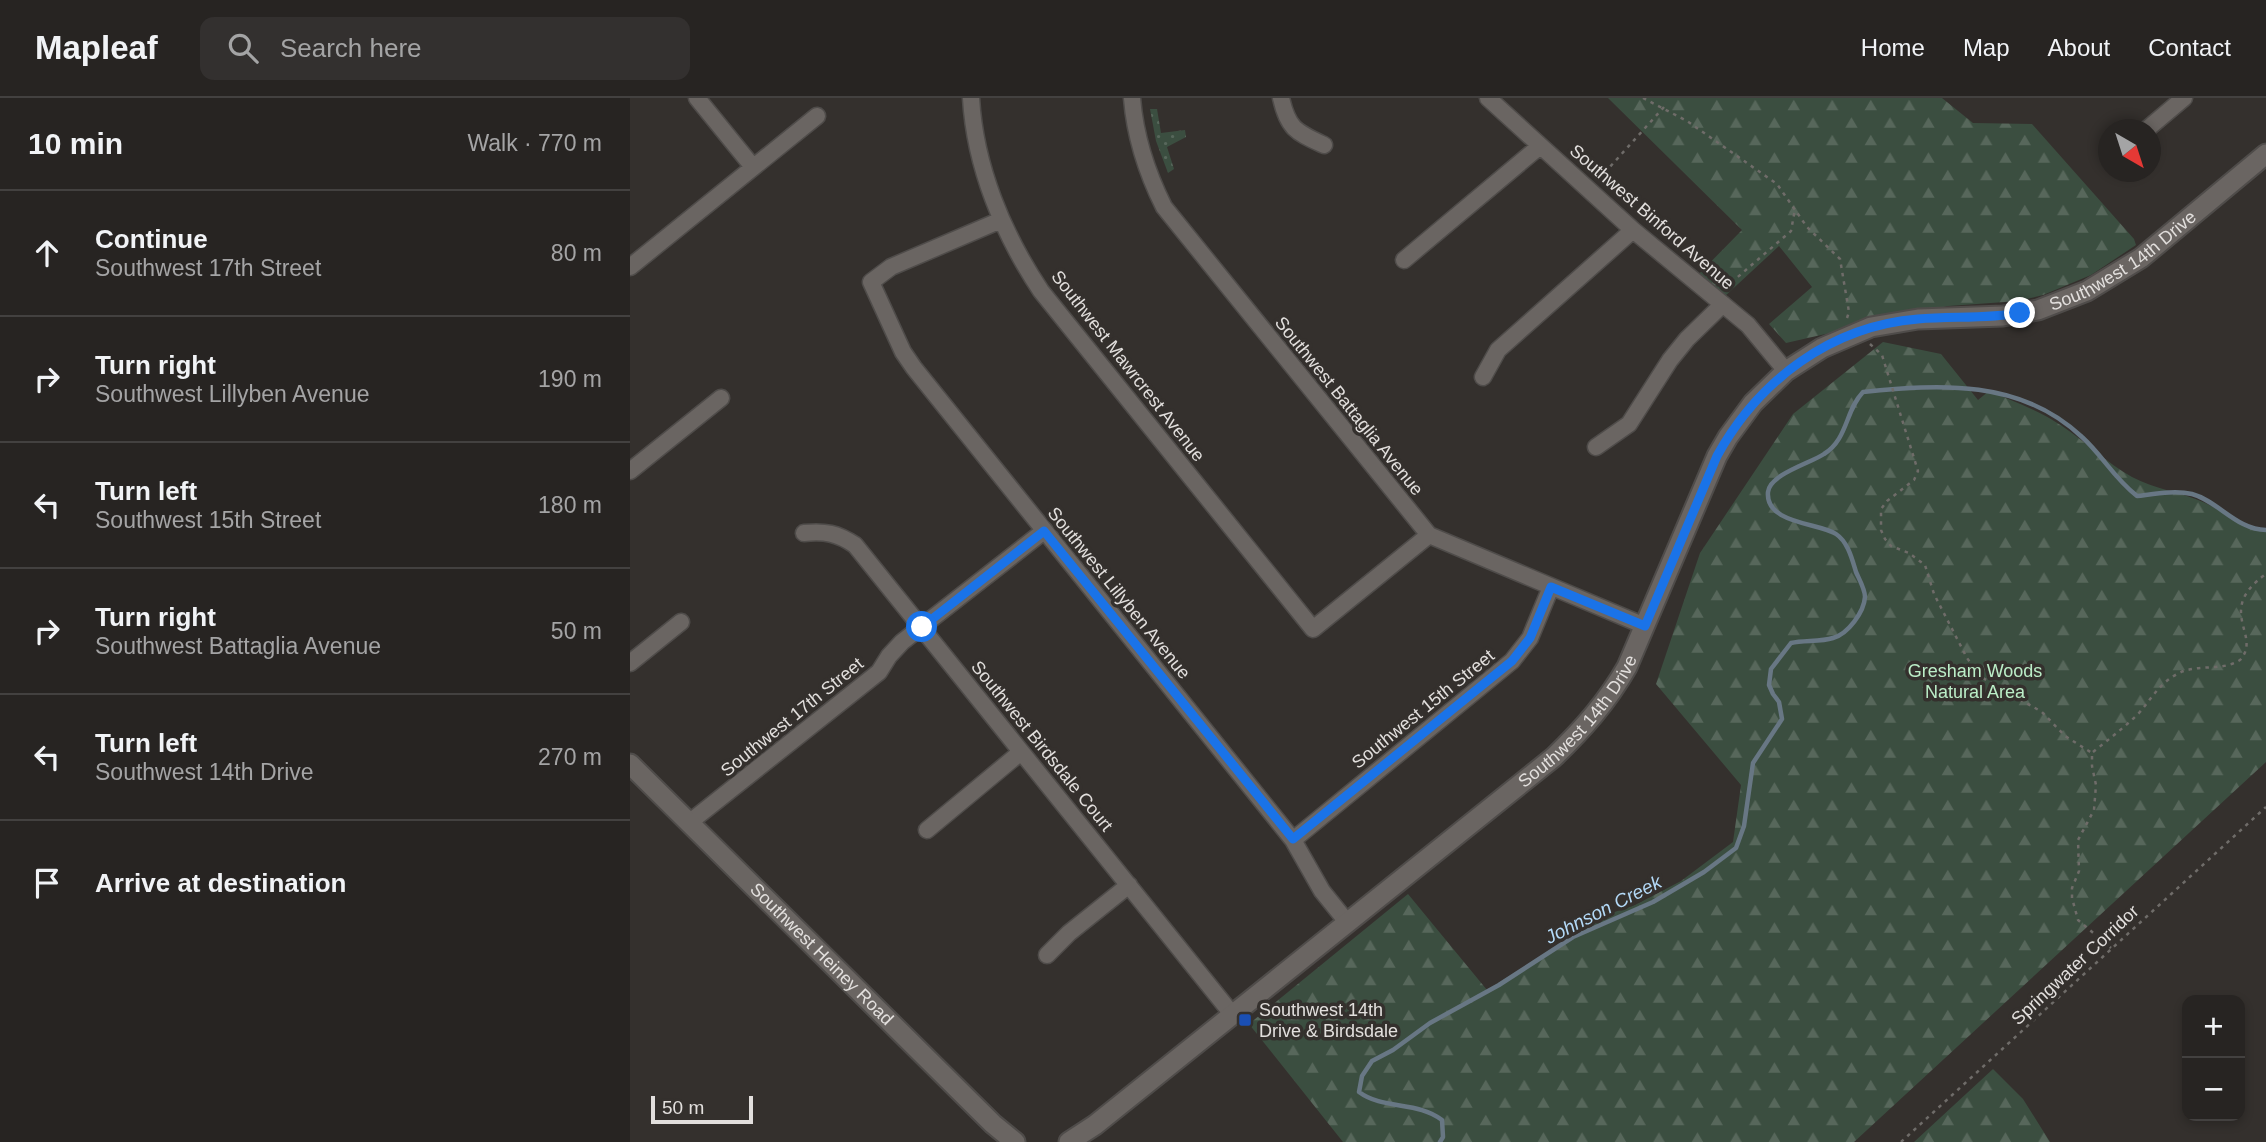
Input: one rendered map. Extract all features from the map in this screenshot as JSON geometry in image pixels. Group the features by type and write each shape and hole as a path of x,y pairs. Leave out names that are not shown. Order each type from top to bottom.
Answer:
{"street":[{"path":"697,98 753,167"},
{"name":"Southwest Mawrcrest Avenue","path":"971,98 978,151 1001,220 1027,270 1313,629 1429,535"},
{"name":"Southwest Battaglia Avenue","path":"1132,98 1133,118 1146,167 1164,207 1429,535 1645,626"},
{"path":"1281,98 1284,111 1296,132 1324,145"},
{"name":"Southwest Binford Avenue","path":"1488,98 1633,230 1748,325 1786,371"},
{"path":"2159,119 2184,98"},
{"path":"630,267 817,116"},
{"path":"1404,260 1540,146"},
{"name":"Southwest 14th Drive","path":"1069,1142 1096,1125 1554,757 1585,727 1618,683 1728,437 1753,403 1786,371 1822,348 1871,327 1918,319 2003,316 2038,310 2079,295 2140,258 2266,154"},
{"name":"Southwest Lillyben Avenue","path":"1001,220 891,267 871,282 903,352 1293,839 1322,891 1347,922"},
{"path":"1483,377 1498,350 1633,230"},
{"path":"1596,447 1629,424 1670,360 1719,300"},
{"path":"630,471 721,398"},
{"name":"Southwest Birdsdale Court","path":"804,533 826,531 855,545 1232,1014"},
{"name":"Southwest 17th Street","path":"690,822 879,672 895,649 1044,531"},
{"name":"Southwest 15th Street","path":"1293,839 1512,661 1530,638 1551,587"},
{"path":"630,663 681,622"},
{"path":"927,830 1021,752"},
{"name":"Southwest Heiney Road","path":"630,764 993,1124 1015,1142"},
{"path":"1047,955 1069,933 1129,885"}],"path":[{"path":"1643,98 1687,121 1777,184 1813,234 1840,259 1849,312 1848,326"},
{"path":"1589,189 1664,107"},
{"path":"1719,300 1791,230 1795,209"},
{"path":"1866,341 1879,352 1885,365 1917,465 1917,476 1886,501 1881,509 1881,530 1885,538 1891,546 1909,553 1925,565 1934,594 1967,658 1981,677 2042,712 2065,736 2092,753"},
{"path":"2112,948 2078,920 2072,898 2072,887 2079,875 2078,840 2094,810 2096,785 2092,753 2142,710 2157,688 2173,677 2198,667 2229,665 2240,660 2247,647 2240,613 2241,604 2247,591 2266,574"},
{"name":"Springwater Corridor","path":"1901,1142 2266,807"}],"green space":[{"path":"1608,98 1942,98 1973,123 2032,124 2134,239 2136,245 2091,275 2043,295 2019,301 1948,306 1786,343 1769,324 1812,287 1779,246 1724,297 1693,280 1742,230"},
{"path":"1150,109 1157,109 1161,133 1185,130 1186,137 1167,147 1174,169 1168,173 1156,141"},
{"name":"Gresham Woods Natural Area","path":"1883,342 1941,354 1978,400 1989,391 2026,407 2062,426 2132,477 2203,502 2241,523 2266,531 2266,762 1854,1142 1343,1142 1249,1024 1408,894 1487,990 1606,915 1635,905 1681,881 1733,842 1741,785 1656,684 1700,553 1793,414"},
{"path":"1993,1069 2023,1099 2050,1142 1914,1142"}],"waterway":[{"name":"Johnson Creek","path":"1440,1142 1443,1137 1442,1120 1433,1114 1368,1098 1359,1092 1362,1076 1372,1061 1573,937 1653,902 1704,872 1736,848 1744,826 1753,763 1782,719 1779,702 1769,685 1771,669 1791,643 1839,636 1858,616 1865,597 1844,541 1828,530 1795,521 1775,511 1769,503 1768,492 1770,486 1783,474 1832,448 1863,392 1950,387 2006,395 2033,404 2058,418 2082,437 2137,496 2172,492 2192,494 2246,525 2266,530"}],"place":[{"name":"Southwest 14th Drive & Birdsdale","path":"1245,1020"}],"route":[{"path":"922,627 1044,531 1293,839 1512,661 1530,638 1551,587 1645,626 1717,456 1728,437 1767,388 1808,355 1856,332 1884,324 1918,319 1985,318 2020,313"}]}
